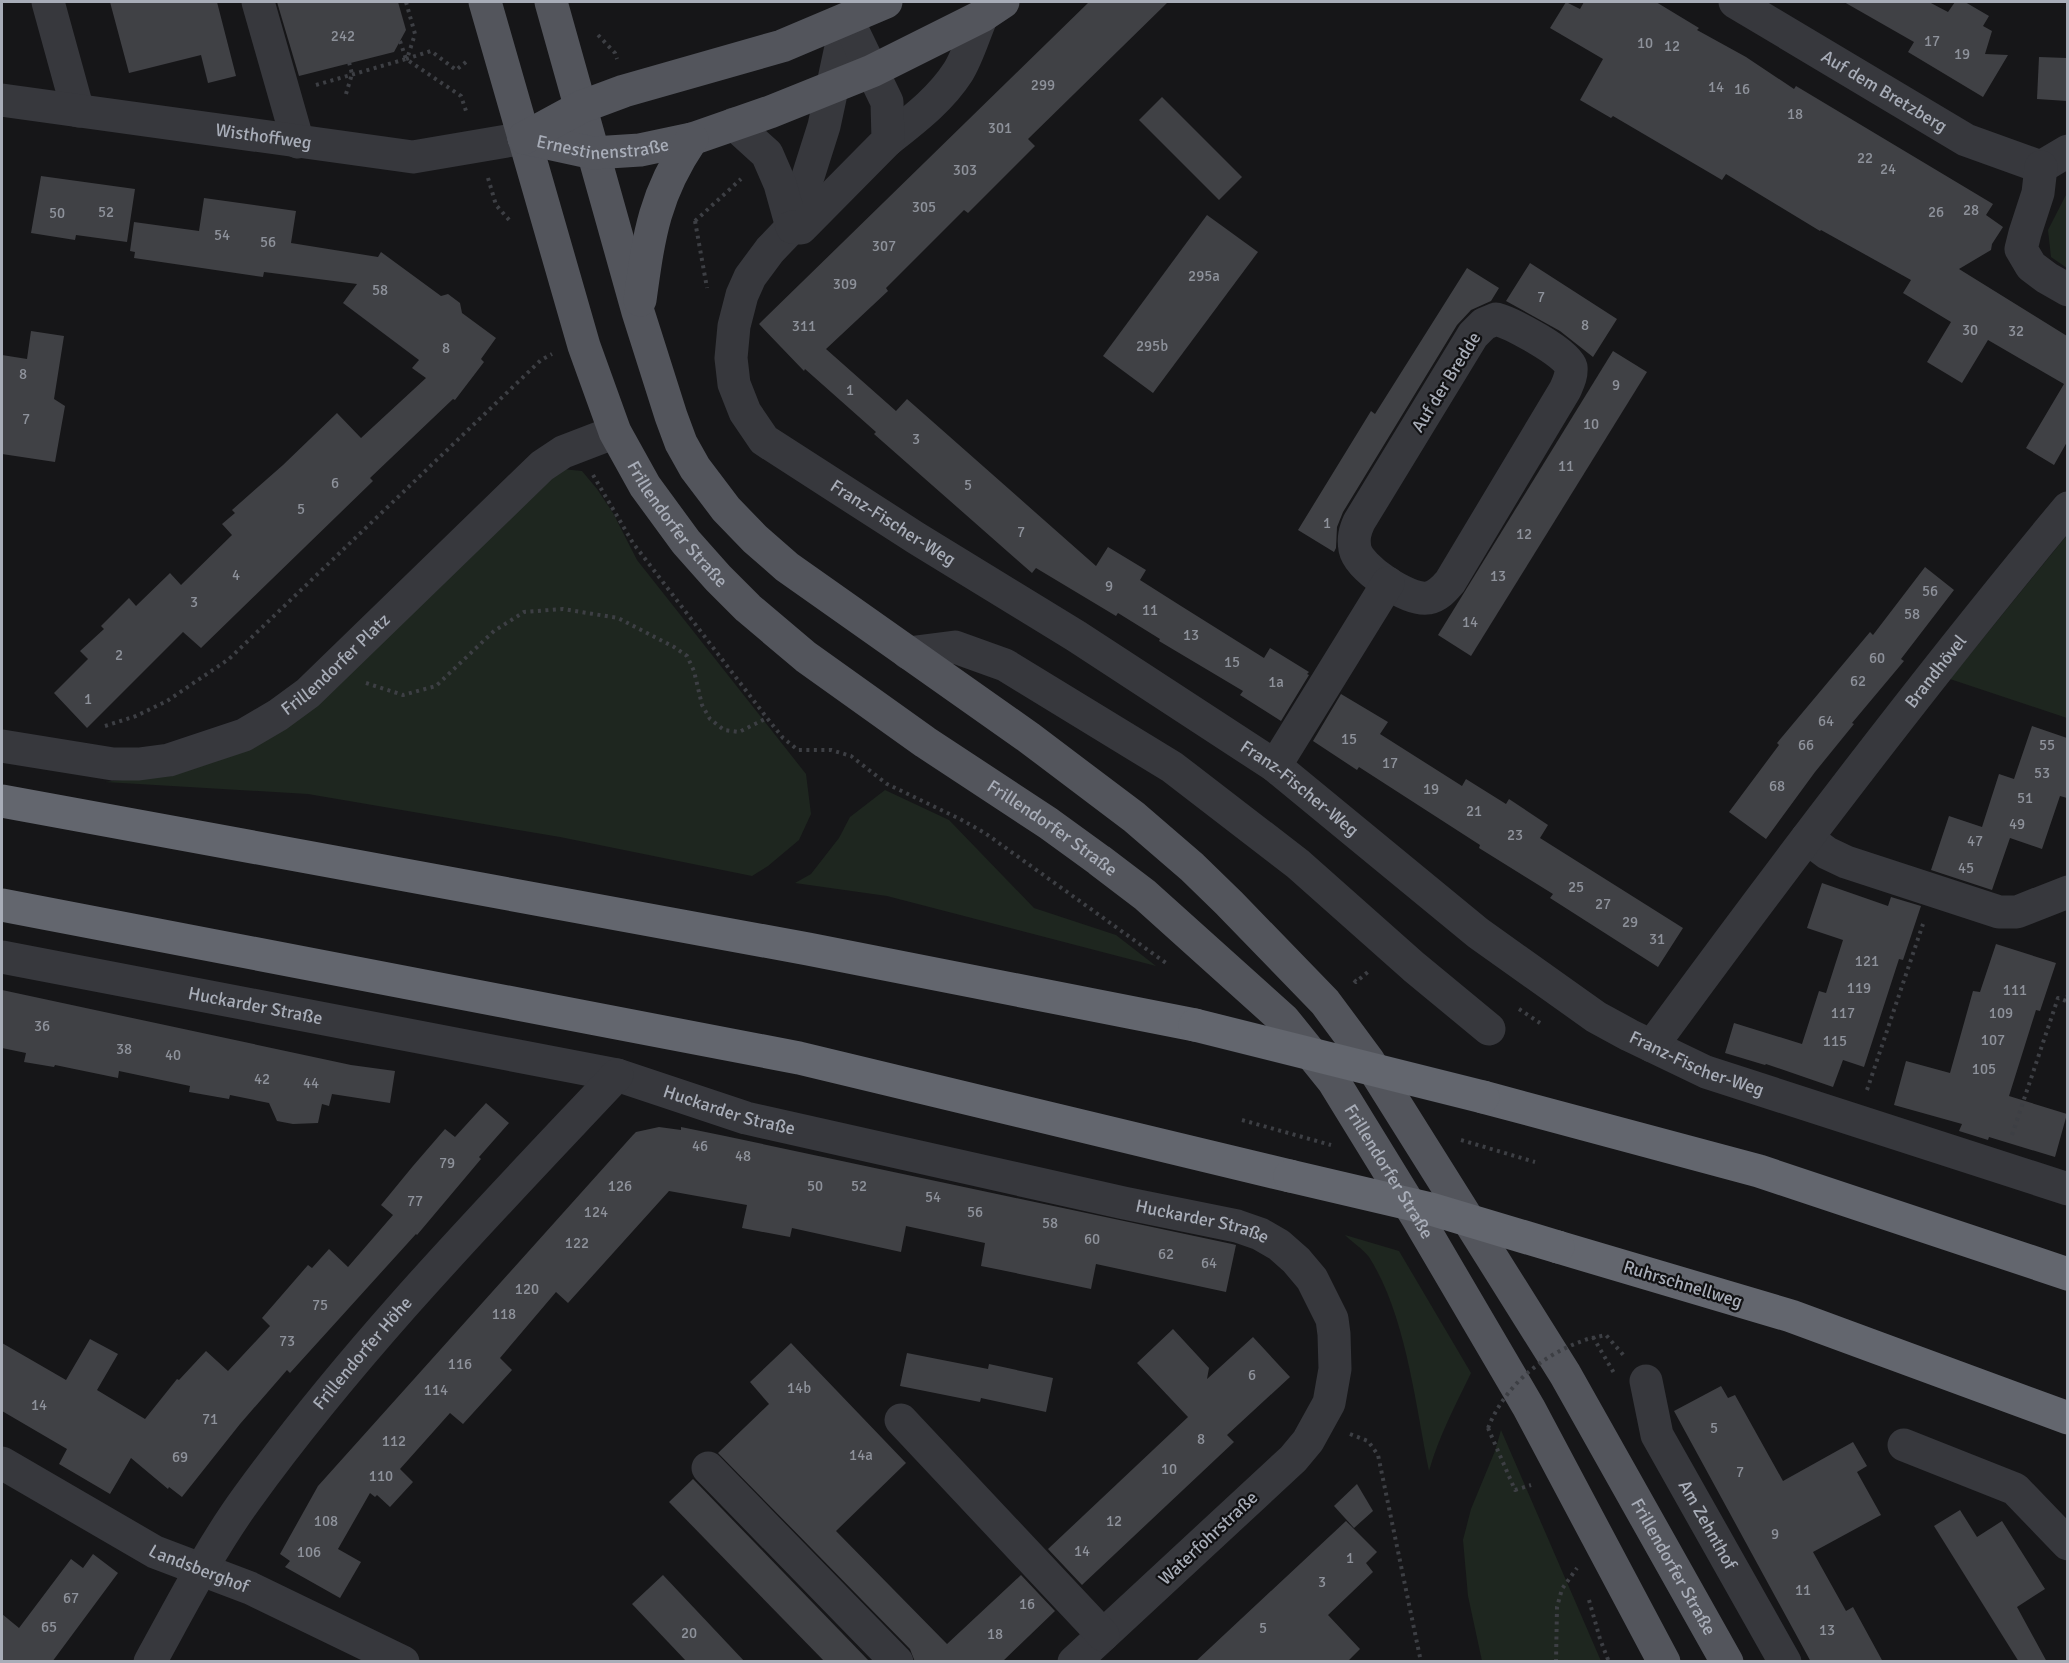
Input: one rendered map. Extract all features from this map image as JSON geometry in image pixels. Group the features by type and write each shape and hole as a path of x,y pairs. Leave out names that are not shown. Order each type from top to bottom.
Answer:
{"highway":[{"path":"2,801 808,949 1196,1025 1483,1097 1759,1171 2067,1274"},
{"name":"Ruhrschnellweg","path":"2,905 799,1058 1431,1209 1791,1317 2067,1418"}],"main road":[{"name":"Frillendorfer Straße","path":"485,2 584,346 615,432 645,486 686,542 748,608 806,657 926,742 1048,823 1145,895 1284,1020 1334,1082 1417,1217 1529,1408 1664,1662"},
{"name":"Frillendorfer Straße","path":"552,2 638,312 671,416 681,443 695,468 726,509 787,567 1028,737 1134,817 1192,867 1325,1002 1368,1060 1565,1374 1727,1662"},
{"name":"Ernestinenstraße","path":"524,138 581,107 624,91 782,46 886,2"},
{"name":"Ernestinenstraße","path":"524,138 593,153 640,150 692,139 872,71 992,9"},
{"path":"638,312 649,234 658,203 679,159 692,139"}],"street":[{"path":"48,2 78,111"},
{"path":"258,2 298,142"},
{"name":"Auf dem Bretzberg","path":"1735,2 1966,140 2054,159 2038,193 2021,249 2031,266 2067,290"},
{"name":"Franz-Fischer-Weg","path":"792,226 801,228 888,140 939,95 959,71 992,9"},
{"path":"847,19 887,102 888,140"},
{"name":"Franz-Fischer-Weg","path":"847,19 824,126 792,226 750,277 741,296 734,326 731,358 734,384 745,412 764,440 916,538 1076,636 1275,766 1478,933 1596,1017 1706,1072 2067,1189"},
{"name":"Wisthoffweg","path":"2,100 413,157 524,138"},
{"path":"734,124 767,154 780,184 792,226"},
{"name":"Auf der Bredde","path":"1496,319 1509,322 1564,357 1571,366 1565,390 1450,582 1441,592 1427,598 1409,595 1388,583 1362,564 1355,550 1354,535 1359,522 1473,335 1484,324 1496,319"},
{"name":"Frillendorfer Platz","path":"2,746 112,764 139,764 169,760 244,735 279,715 308,693 542,466 563,452 615,432"},
{"name":"Brandhövel","path":"1652,1046 1916,694 2067,508"},
{"path":"1275,766 1388,583"},
{"path":"908,653 955,647 1005,665 1172,766 1298,864 1414,967 1489,1029"},
{"path":"1807,838 1827,853 1846,862 1999,912 2017,912 2067,892"},
{"name":"Huckarder Straße","path":"2,957 344,1024 617,1074 746,1118 1124,1203 1237,1226 1260,1234 1279,1245 1312,1279 1332,1319 1335,1369 1329,1403"},
{"name":"Frillendorfer Höhe","path":"150,1662 201,1570 246,1499 330,1390 435,1269 617,1074"},
{"name":"Am Zehnthof","path":"1646,1381 1657,1435 1785,1662"},
{"name":"Waterfohrstraße","path":"1074,1662 1293,1459 1308,1441 1329,1403"},
{"path":"901,1420 1103,1635"},
{"path":"1904,1445 2015,1489 2067,1544"},
{"name":"Landsberghof","path":"2,1463 155,1552 250,1588 403,1662"},
{"path":"708,1468 897,1662"}],"path":[{"path":"406,2 415,34 406,60"},
{"path":"400,41 406,60"},
{"path":"406,60 431,51"},
{"path":"346,94 352,75 349,62"},
{"path":"695,221 710,307 717,317 734,326"},
{"path":"105,727 136,716 167,701 229,659 541,360 549,355 584,346"},
{"path":"577,447 633,543 783,738 798,750 831,750 851,756 887,784 985,833 1175,969"},
{"path":"342,660 368,685 403,695 436,686 494,631 524,612 563,609 618,618 674,646 687,656 694,671 702,705 710,719 724,730 739,732 767,718"},
{"path":"1857,1121 1934,892"},
{"path":"2001,1167 2058,998 2066,1001 2067,995"},
{"path":"1242,1120 1337,1147"},
{"path":"1454,1138 1535,1162"},
{"path":"1515,1490 1488,1428 1495,1410 1519,1380 1532,1369 1562,1348 1606,1335 1646,1381"},
{"path":"1592,1338 1596,1343"},
{"path":"1496,1411 1501,1421"},
{"path":"1368,1440 1378,1455 1421,1662"},
{"path":"1556,1662 1557,1607 1562,1589 1579,1565"}],"shaded area":[{"path":"2067,193 2067,268 2051,257 2048,230"},
{"path":"562,469 582,471 597,489 613,513 637,560 806,774 811,814 799,840 768,866 752,876 560,837 308,794 105,782 173,774 200,765"},
{"path":"2067,535 2067,718 1950,679"},
{"path":"885,790 949,820 1034,908 1116,935 1156,966 887,896 795,883 811,874 839,838 850,817"},
{"path":"1345,1235 1399,1251 1471,1373 1442,1433 1429,1471 1408,1360 1392,1305 1369,1257"},
{"path":"1501,1430 1601,1661 1482,1661 1468,1596 1463,1540 1471,1509 1495,1451"}],"building":[{"path":"110,2 217,2 236,76 208,83 201,55 129,73"},
{"path":"277,2 398,2 406,30 394,52 299,76"},
{"path":"1089,2 1168,2 1028,139 1035,146 968,213 964,210 886,288 888,291 826,349 896,411 907,399 1096,566 1108,547 1146,570 1140,580 1264,658 1270,648 1309,672 1281,721 1240,695 1243,691 1159,641 1160,639 1118,613 1116,616 1036,568 1032,573 874,434 876,432 805,369 804,371 759,324"},
{"path":"1566,2 1580,9 1584,2 1656,2 1699,28 1697,30 1746,57 1794,89 1796,86 1993,204 1986,215 2003,227 1992,244 1991,250 1959,269 2067,336 2067,442 2054,465 2026,448 2064,384 1988,340 1962,383 1927,362 1951,322 1903,293 1911,280 1820,231 1726,174 1722,180 1613,116 1611,118 1580,100 1603,59 1550,28"},
{"path":"1844,2 1929,2 1948,12 1955,2 1965,2 1989,16 1983,26 1992,31 1985,54 2008,55 1983,97 1908,52 1914,42"},
{"path":"2039,57 2067,58 2067,101 2037,99"},
{"path":"1162,97 1242,177 1219,200 1139,120"},
{"path":"41,176 135,189 127,242 76,235 75,240 31,233"},
{"path":"204,198 296,211 291,243 378,257 381,252 441,296 448,294 460,303 462,313 496,338 481,359 484,362 455,400 453,399 370,478 373,481 201,648 183,632 87,728 54,693 88,659 80,651 104,629 101,626 129,598 136,606 170,573 181,585 232,535 222,524 235,513 232,510 337,413 361,438 426,378 412,368 419,360 343,303 357,284 264,272 263,277 134,258 135,252 130,251 134,222 199,231"},
{"path":"1207,215 1258,252 1153,393 1103,356"},
{"path":"1530,263 1617,319 1593,357 1560,331 1506,301"},
{"path":"1467,268 1499,288 1491,301 1471,310 1457,325 1343,512 1337,527 1334,552 1298,530 1371,411 1375,414"},
{"path":"31,331 64,336 54,399 65,406 55,462 2,454 2,355 27,359"},
{"path":"1613,351 1647,372 1471,656 1438,635"},
{"path":"1925,567 1954,590 1901,659 1904,661 1852,723 1854,724 1815,772 1766,839 1729,812 1779,745 1777,743 1870,632 1873,635"},
{"path":"1341,694 1388,722 1380,734 1462,786 1466,779 1506,804 1509,799 1548,825 1540,838 1683,928 1658,967 1550,898 1553,894 1479,848 1480,845 1359,767 1357,770 1313,741"},
{"path":"2032,726 2067,738 2067,798 2060,796 2042,849 2010,838 1992,890 1931,870 1949,816 1982,827 1999,774 2014,779"},
{"path":"1822,883 1888,906 1891,897 1921,906 1903,960 1899,959 1864,1067 1843,1060 1833,1087 1766,1064 1725,1053 1734,1023 1802,1044 1819,991 1826,993 1843,940 1807,928"},
{"path":"1996,944 2056,963 2040,1011 2036,1010 2009,1096 2067,1114 2055,1157 1989,1137 1988,1140 1959,1131 1962,1124 1894,1105 1906,1061 1950,1073 1973,991 1980,992"},
{"path":"2,990 351,1065 395,1071 390,1103 332,1094 329,1106 322,1104 318,1123 293,1124 277,1121 269,1103 230,1095 229,1099 189,1092 190,1086 119,1071 118,1078 55,1065 54,1067 24,1062 26,1053 2,1048"},
{"path":"486,1103 509,1123 417,1235 290,1373 287,1370 240,1424 182,1497 169,1487 168,1489 131,1458 110,1494 59,1464 67,1449 2,1411 2,1343 66,1380 90,1339 118,1354 97,1390 145,1419 177,1379 179,1380 206,1351 228,1371 270,1326 262,1318 308,1265 312,1268 329,1249 348,1267 393,1215 381,1205 413,1166 445,1129 455,1137"},
{"path":"659,1127 681,1130 681,1127 1236,1245 1226,1292 1096,1264 1091,1289 981,1266 985,1243 906,1226 901,1252 792,1228 790,1237 742,1228 747,1205 669,1191 568,1303 556,1292 500,1358 512,1370 463,1424 450,1413 400,1469 413,1482 390,1507 377,1495 375,1497 370,1493 338,1549 361,1562 340,1598 285,1567 290,1561 280,1554 318,1486 633,1135 636,1132"},
{"path":"1173,1329 1209,1368 1207,1379 1253,1337 1290,1377 1227,1435 1234,1442 1082,1585 1048,1549 1188,1417 1137,1363"},
{"path":"791,1343 906,1463 836,1531 947,1644 1021,1575 1055,1611 1002,1662 915,1662 910,1649 718,1453 769,1404 750,1382"},
{"path":"907,1353 988,1369 989,1364 1053,1378 1046,1412 981,1398 980,1402 900,1386"},
{"path":"1721,1386 1728,1398 1735,1395 1783,1481 1853,1442 1867,1466 1857,1472 1881,1515 1813,1552 1846,1611 1853,1607 1883,1662 1811,1662 1674,1411"},
{"path":"693,1479 870,1662 825,1662 669,1502"},
{"path":"1357,1484 1373,1511 1354,1528 1334,1506"},
{"path":"1960,1510 1977,1537 2002,1521 2045,1589 2017,1607 2047,1662 2019,1662 1934,1526"},
{"path":"1346,1521 1377,1552 1366,1563 1373,1572 1328,1615 1360,1649 1347,1662 1195,1662"},
{"path":"93,1554 118,1573 52,1662 2,1662 2,1614 19,1628 71,1559 83,1568"},
{"path":"663,1575 745,1662 687,1662 632,1604"}]}
